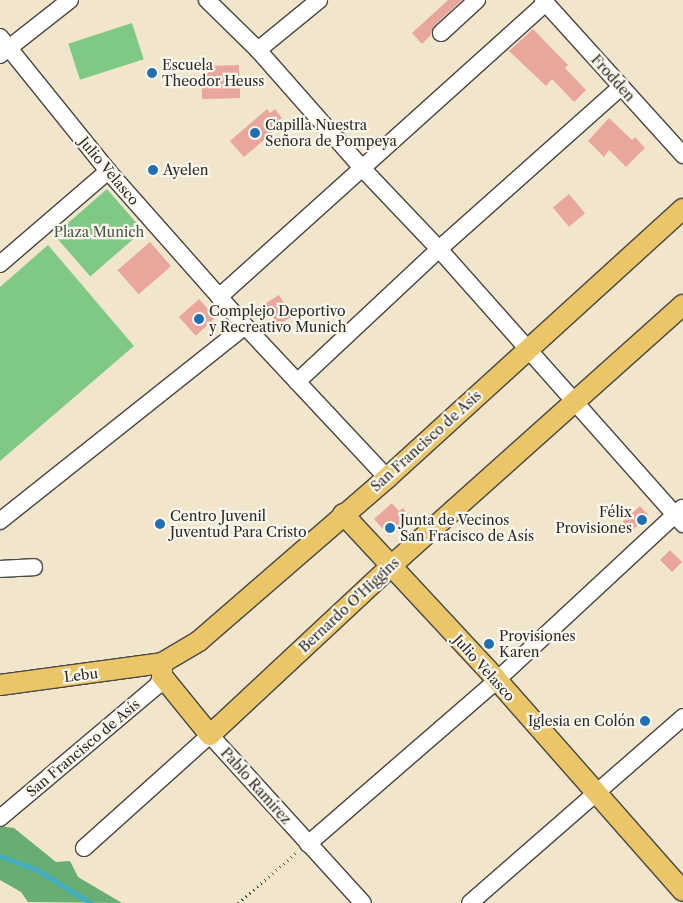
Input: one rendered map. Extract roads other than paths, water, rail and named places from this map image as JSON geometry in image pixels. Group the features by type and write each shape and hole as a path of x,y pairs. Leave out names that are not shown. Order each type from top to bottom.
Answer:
{"main road":[{"name":"San Francisco de Asís","path":"162,669 200,641 343,514 387,478 683,209"},
{"name":"Bernardo O'Higgins","path":"210,735 391,566 683,305"},
{"name":"Julio Velasco","path":"343,514 497,680 596,795 683,891"},
{"name":"Lebu","path":"0,685 162,669"},
{"name":"Pablo Ramírez","path":"162,669 210,735"}],"street":[{"path":"3,47 70,0"},
{"path":"207,0 258,50 362,168 439,249 575,402 680,515 497,680 308,844"},
{"path":"258,50 320,0"},
{"path":"441,33 477,0"},
{"path":"219,297 544,2"},
{"name":"Frodden","path":"544,2 683,155"},
{"name":"Julio Velasco","path":"3,47 108,171 219,297 387,478"},
{"path":"297,382 439,249 621,87"},
{"path":"0,264 108,171"},
{"path":"0,521 245,326"},
{"path":"0,568 34,567"},
{"name":"San Francisco de Asís","path":"0,818 157,686 162,669"},
{"path":"470,903 596,795 683,717"},
{"name":"Pablo Ramírez","path":"210,735 363,903"},
{"name":"Bernardo O'Higgins","path":"84,848 210,735"}],"waterway":[{"path":"0,856 36,869 91,903"}],"place":[{"name":"Escuela Theodor Heuss","path":"152,73"},
{"name":"Capilla Nuestra Señora de Pompeya","path":"255,133"},
{"name":"Ayelen","path":"153,170"},
{"name":"Complejo Deportivo y Recreativo Munich","path":"199,319"},
{"name":"Félix Provisiones","path":"642,520"},
{"name":"Centro Juvenil Juventud Para Cristo","path":"160,524"},
{"name":"Junta de Vecinos San Fracisco de Asís","path":"390,528"},
{"name":"Provisiones Karen","path":"489,644"},
{"name":"Iglesia en Colón","path":"645,721"}],"park label":[{"name":"Plaza Munich","path":"99,232"}]}
